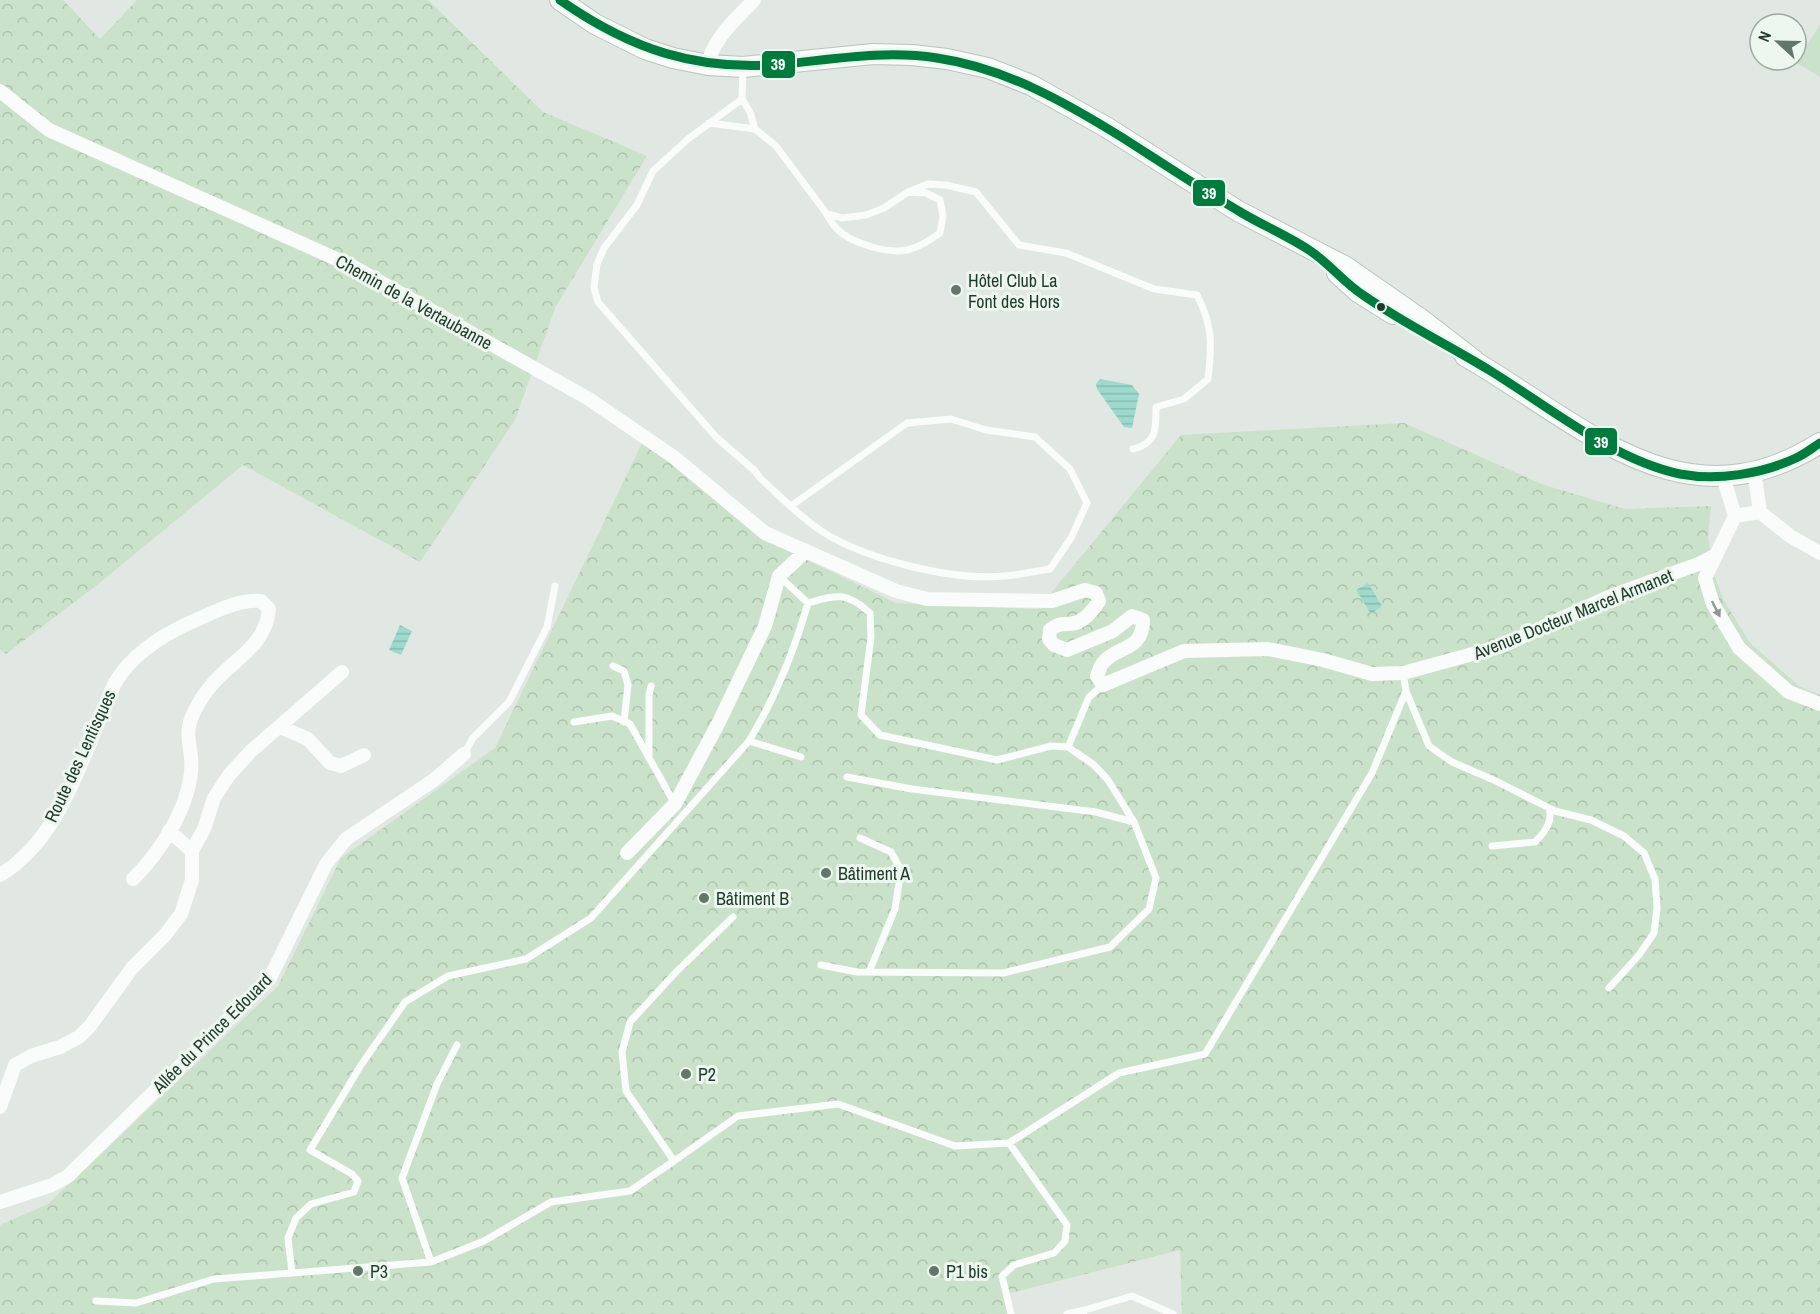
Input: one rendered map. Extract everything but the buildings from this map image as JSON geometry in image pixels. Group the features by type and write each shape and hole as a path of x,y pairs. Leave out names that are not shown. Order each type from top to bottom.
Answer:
{"main road":[{"path":"560,0 595,24 645,49 673,58 708,65 743,67 873,54 912,55 988,68 1031,85 1066,103 1238,211 1311,251 1358,292 1475,361 1612,448 1638,461 1694,476 1723,476 1795,458 1820,442"}],"street":[{"path":"708,65 710,55 723,33 754,0"},
{"name":"Chemin de la Vertaubanne","path":"0,91 49,130 352,266 589,399 675,458 765,532 806,551"},
{"path":"1754,470 1760,512 1791,536 1820,552"},
{"path":"1723,476 1735,516 1705,578 1713,604 1739,648 1789,692 1820,704"},
{"path":"1735,516 1760,512"},
{"path":"627,853 675,804 719,722 765,626 779,576 806,551 896,591 927,599 1052,601 1085,590 1096,593 1099,601 1093,610 1077,623 1057,624 1050,630 1049,639 1054,645 1067,650 1113,631 1132,616 1143,620 1143,630 1136,642 1103,662 1097,676 1103,685"},
{"name":"Avenue Docteur Marcel Armanet","path":"1103,685 1184,651 1268,649 1323,660 1372,674 1403,674 1502,646 1606,598 1701,563 1716,555"},
{"name":"Route des Lentisques","path":"0,875 30,851 58,813 116,682 135,659 169,632 188,623 218,610 251,600 261,601 269,609 268,622 261,637 210,686 194,712 187,734 192,770 187,796 169,831"},
{"path":"0,1107 15,1065 31,1056 60,1047 79,1037 90,1026 132,968 165,935 181,914 192,879 192,851 204,830 214,798 221,786 251,751 342,672"},
{"path":"280,727 308,739 330,763 341,766 364,754"},
{"name":"Allée du Prince Edouard","path":"0,1202 52,1185 68,1176 270,978 326,864 346,839 434,780 464,754"},
{"path":"133,879 147,865 169,831 192,851"}],"lane":[{"path":"743,67 742,99 750,112 755,129"},
{"path":"742,99 688,139 653,171 637,205 604,248 597,264 594,288 598,302 709,430 791,506 813,526 840,542 886,560 944,573 1003,576 1050,569 1071,538 1087,502 1070,469 1035,437 986,430 951,419 907,423 791,506"},
{"path":"709,123 755,129 776,146 837,229 855,241 875,248 905,250 926,243 940,233 944,216 940,200 926,193 908,192"},
{"path":"826,213 842,218 866,215 928,184 946,185 976,192 1019,245 1066,253 1154,289 1197,296 1207,315 1211,348 1208,379 1184,399 1156,407 1154,435 1146,446 1133,448"},
{"path":"779,576 808,603"},
{"path":"464,754 473,738 509,702 547,627 555,586"},
{"path":"808,603 838,595 860,604 870,613 872,637 861,715 880,735 997,760 1051,746 1068,747 1094,765 1108,780 1134,822 1156,878 1149,909 1110,947 1003,973 868,972 821,965"},
{"path":"292,1273 288,1238 296,1218 311,1204 354,1192 358,1181 352,1174 310,1150 360,1065 405,1002 447,976 526,959 591,918 749,741 765,715 797,643 808,603"},
{"path":"614,666 624,671 628,685 624,722"},
{"path":"1403,674 1406,691 1429,746 1452,762 1555,811 1591,820 1624,836 1644,853 1655,879 1657,908 1654,933 1639,955 1609,988"},
{"path":"1068,747 1089,697 1103,685"},
{"path":"649,761 651,686"},
{"path":"96,1301 136,1303 214,1279 431,1262 484,1241 551,1202 630,1191 738,1116 838,1104 955,1146 1009,1143 1119,1073 1205,1054 1372,772 1406,691"},
{"path":"574,722 612,716 630,724 675,804"},
{"path":"749,741 801,757"},
{"path":"847,777 912,789 1096,812 1134,822"},
{"path":"1492,846 1536,842 1546,831 1550,822 1549,808"},
{"path":"860,838 891,852 901,870 895,909 868,972"},
{"path":"675,1161 626,1091 622,1052 630,1022 677,971 733,917"},
{"path":"431,1262 402,1179 437,1084 457,1045"},
{"path":"1009,1143 1067,1225 1065,1241 1054,1253 1014,1265 1002,1276 1011,1314"},
{"path":"1067,1314 1084,1312 1132,1296 1173,1314"}],"green space":[{"path":"0,0 63,0 100,39 137,0 428,0 543,112 647,156 556,306 515,420 420,562 243,465 97,585 6,654 0,650"},
{"path":"1820,25 1820,77 1808,70 1808,43"},
{"path":"1404,423 1544,485 1625,509 1711,506 1708,538 1715,577 1723,599 1750,643 1799,686 1820,695 1820,1314 1182,1314 1180,1250 1007,1294 1009,1314 0,1314 0,1225 48,1204 278,986 341,858 495,748 643,441 762,538 896,603 1038,609 1181,435"}],"water":[{"path":"1100,379 1132,385 1139,394 1132,428 1124,427 1097,389 1096,384"},
{"path":"1368,583 1382,606 1371,614 1356,590"},
{"path":"400,625 412,631 401,655 389,650"}],"transit line":[{"name":"39","path":"560,0 612,32 639,44 693,60 752,66 860,56 918,56 962,63 1034,88 1123,138 1250,218 1301,245 1356,290 1394,315 1489,370 1581,430 1654,467 1694,476 1739,475 1783,464 1820,443"}],"place":[{"name":"Hôtel Club La Font des Hors","path":"956,290"},
{"name":"Bâtiment A","path":"826,873"},
{"name":"Bâtiment B","path":"704,898"},
{"name":"P2","path":"686,1074"},
{"name":"P3","path":"358,1271"},
{"name":"P1 bis","path":"934,1271"}]}
